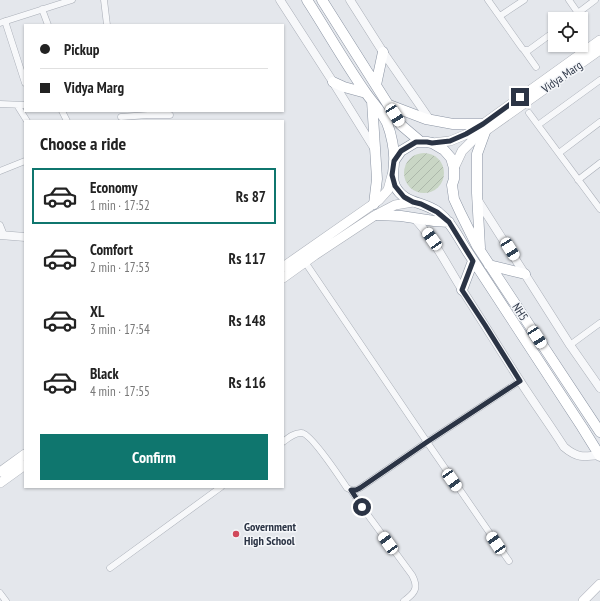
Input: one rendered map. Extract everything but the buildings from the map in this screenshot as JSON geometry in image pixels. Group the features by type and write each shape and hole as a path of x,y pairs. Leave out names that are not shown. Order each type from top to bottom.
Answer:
{"highway":[{"path":"307,0 387,123 391,136 394,161 392,175"},
{"path":"322,0 402,125 421,142"},
{"path":"376,86 383,52"},
{"path":"333,82 369,97"},
{"path":"369,97 377,179 374,204"},
{"path":"389,105 430,120 484,128 477,154 477,199 480,250"},
{"path":"394,161 401,151 416,142 432,143 444,150 451,158 454,168"},
{"name":"NH5","path":"454,168 454,179 452,185 454,199 460,214 489,265 600,432"},
{"name":"NH5","path":"392,175 395,186 404,197 437,212 449,222 600,455"},
{"path":"377,215 401,216 449,222"},
{"path":"462,290 473,261"},
{"path":"489,265 526,274"}],"main road":[{"name":"Vidya Marg","path":"454,168 462,151 484,128 600,40"},
{"name":"Vidya Marg","path":"432,143 450,141 484,128 600,50"},
{"path":"284,270 379,200 388,190 392,175"},
{"path":"284,270 305,262 395,205 417,203"},
{"path":"0,472 24,455"},
{"path":"0,484 24,466"},
{"path":"583,601 600,584"}],"street":[{"path":"24,80 3,22 42,9 52,3 72,0"},
{"path":"104,0 107,24"},
{"path":"280,0 374,148"},
{"path":"350,0 383,52 430,120"},
{"path":"488,0 536,67"},
{"path":"500,16 524,0"},
{"path":"569,0 577,12"},
{"path":"579,12 596,0"},
{"path":"42,9 48,24"},
{"path":"524,50 529,50 548,36"},
{"path":"538,125 600,80"},
{"path":"0,104 24,105"},
{"path":"17,105 26,120"},
{"path":"530,113 600,209"},
{"path":"121,116 170,115"},
{"path":"559,153 600,122"},
{"path":"0,171 24,163"},
{"path":"578,180 600,163"},
{"path":"477,199 570,345 600,388"},
{"path":"414,218 432,239 462,290 564,447 571,453 579,456 588,457 600,455"},
{"path":"0,225 2,235 24,237"},
{"path":"305,262 508,561"},
{"path":"570,345 600,323"},
{"path":"351,490 360,488 520,381"},
{"path":"284,441 297,433 302,432 306,434 347,488 351,490 416,581 415,591 404,601"},
{"path":"110,568 220,488"},
{"path":"0,593 6,601"}],"green space":[{"path":"428,153 435,156 441,162 444,173 443,181 435,190 428,193 420,193 413,190 405,181 404,169 407,162 416,154"}],"place":[{"name":"Government High School","path":"236,534"}],"route":[{"path":"362,507 351,490 360,488 520,381 462,290 473,261 449,222 437,212 404,197 395,186 392,175 394,161 401,151 416,142 432,143 450,141 466,134 483,124 520,97"}]}
